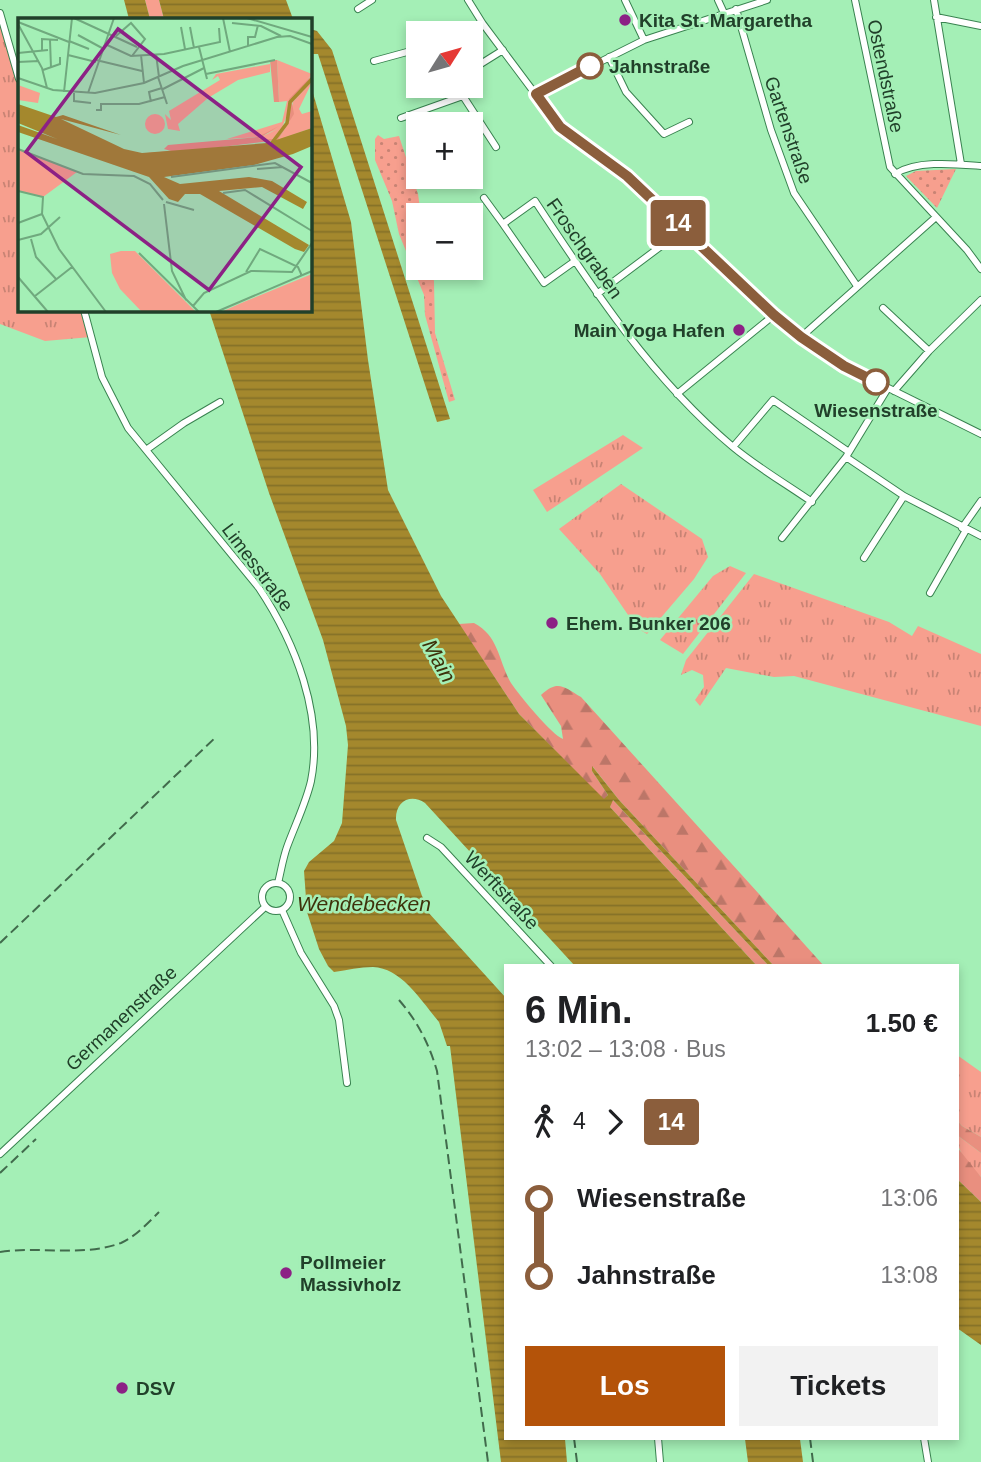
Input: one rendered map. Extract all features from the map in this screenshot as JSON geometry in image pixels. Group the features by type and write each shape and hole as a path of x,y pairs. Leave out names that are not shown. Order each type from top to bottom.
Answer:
{"street":[{"path":"358,9 372,0"},
{"path":"468,0 480,21"},
{"path":"625,0 644,40"},
{"path":"718,0 723,13"},
{"path":"536,94 644,40 767,0"},
{"name":"Ostendstraße","path":"855,0 887,159 895,174 967,250 981,269"},
{"path":"934,0 961,164"},
{"name":"Gartenstraße","path":"736,9 771,130 793,193 857,286"},
{"path":"0,13 18,76"},
{"path":"936,17 981,26"},
{"path":"483,25 560,127 627,176 774,315 844,366 981,434"},
{"path":"483,62 503,50"},
{"path":"374,61 406,52"},
{"path":"609,57 626,92 664,134 688,122"},
{"path":"401,118 457,98"},
{"path":"464,98 496,147"},
{"path":"895,174 912,167 961,164 981,166"},
{"path":"484,198 544,283 575,261"},
{"name":"Froschgraben","path":"503,224 535,201 597,294 643,355 677,394 733,447 812,502"},
{"path":"801,337 936,217"},
{"path":"597,294 684,229"},
{"path":"782,538 848,454 891,390 981,300"},
{"path":"883,308 929,351"},
{"name":"Limesstraße","path":"84,312 107,387 128,428 240,564 272,607 288,637 312,720 314,757 310,782 286,848 278,883"},
{"path":"677,394 774,315"},
{"path":"733,447 774,400 904,496 981,536"},
{"path":"146,450 220,402"},
{"path":"864,558 904,496"},
{"path":"930,593 981,501"},
{"name":"Werftstraße","path":"427,838 441,847 549,964"},
{"path":"278,883 286,887 290,895 288,904 282,910 274,911 265,907 263,890 269,884 278,883"},
{"name":"Germanenstraße","path":"0,1154 265,907"},
{"path":"282,910 301,953 334,1006 339,1020 347,1083"},
{"path":"658,1440 660,1462"},
{"path":"924,1440 928,1462"}],"green space":[{"path":"145,0 159,0 164,18 150,18"},
{"path":"0,13 18,76 18,312 84,312 91,337 45,341 0,324"},
{"path":"378,135 384,139 399,136 406,157 406,189 416,189 418,194 419,203 406,203 406,251 399,234 392,201 375,160 375,139"},
{"path":"956,169 937,208 906,176 916,171"},
{"path":"418,280 434,280 435,333 455,400 449,402 425,315 424,295"},
{"path":"623,435 643,448 547,512 533,490"},
{"path":"621,484 702,539 708,557 694,579 647,634 637,628 600,574 559,529"},
{"path":"730,566 746,573 683,654 660,640 713,576"},
{"path":"754,574 889,622 912,636 918,626 981,654 981,726 794,676 774,677 726,668 700,706 695,700 704,687 703,675 692,670 681,675 686,660"},
{"path":"474,623 482,628 497,649 515,689 551,730 563,739 561,726 541,695 552,687 561,686 581,697 822,964 772,964 619,800 593,767 592,771 608,795 604,800 519,714 459,624"},
{"path":"612,799 767,964 755,964 610,807"},
{"path":"959,1056 981,1072 981,1137 959,1122"},
{"path":"959,1122 981,1137 981,1153 959,1136"},
{"path":"959,1136 981,1153 981,1177 968,1163 961,1153"},
{"path":"959,1150 981,1177 981,1202 959,1181"}],"water":[{"path":"124,0 145,0 150,18 129,18"},
{"path":"159,0 286,0 293,18 164,18"},
{"path":"312,30 317,31 332,50 450,419 437,422 318,54 312,54"},
{"path":"312,90 351,222 388,490 441,596 519,714 604,799 608,795 592,771 592,766 619,800 772,964 767,964 613,800 610,807 755,964 573,964 425,803 409,799 398,808 396,820 422,896 429,908 427,911 504,996 504,1440 565,1440 567,1462 501,1462 450,1046 447,1046 439,1022 410,987 393,973 373,967 334,972 319,949 307,912 304,871 309,862 334,841 342,823 348,745 346,726 323,640 269,493 210,312 312,312"},
{"path":"959,1181 981,1202 981,1345 959,1329"},
{"path":"745,1440 800,1440 803,1462 748,1462"}],"railway":[{"path":"0,943 217,736"},
{"path":"399,1000 422,1034 437,1071 488,1462"},
{"path":"0,1173 36,1139"},
{"path":"0,1252 106,1247 132,1237 159,1212"},
{"path":"574,1440 577,1462"},
{"path":"810,1440 813,1462"}],"bus line":[{"name":"14","path":"590,66 536,94 560,127 627,176 774,315 801,337 844,366 876,382"}],"place":[{"name":"Kita St. Margaretha","path":"625,20"},
{"name":"Jahnstraße","path":"590,66"},
{"name":"Main Yoga Hafen","path":"739,330"},
{"name":"Wiesenstraße","path":"876,382"},
{"name":"Ehem. Bunker 206","path":"552,623"},
{"name":"Pollmeier Massivholz","path":"286,1273"},
{"name":"DSV","path":"122,1388"}],"water label":[{"name":"Main","path":"439,661"},
{"name":"Wendebecken","path":"364,904"}]}
